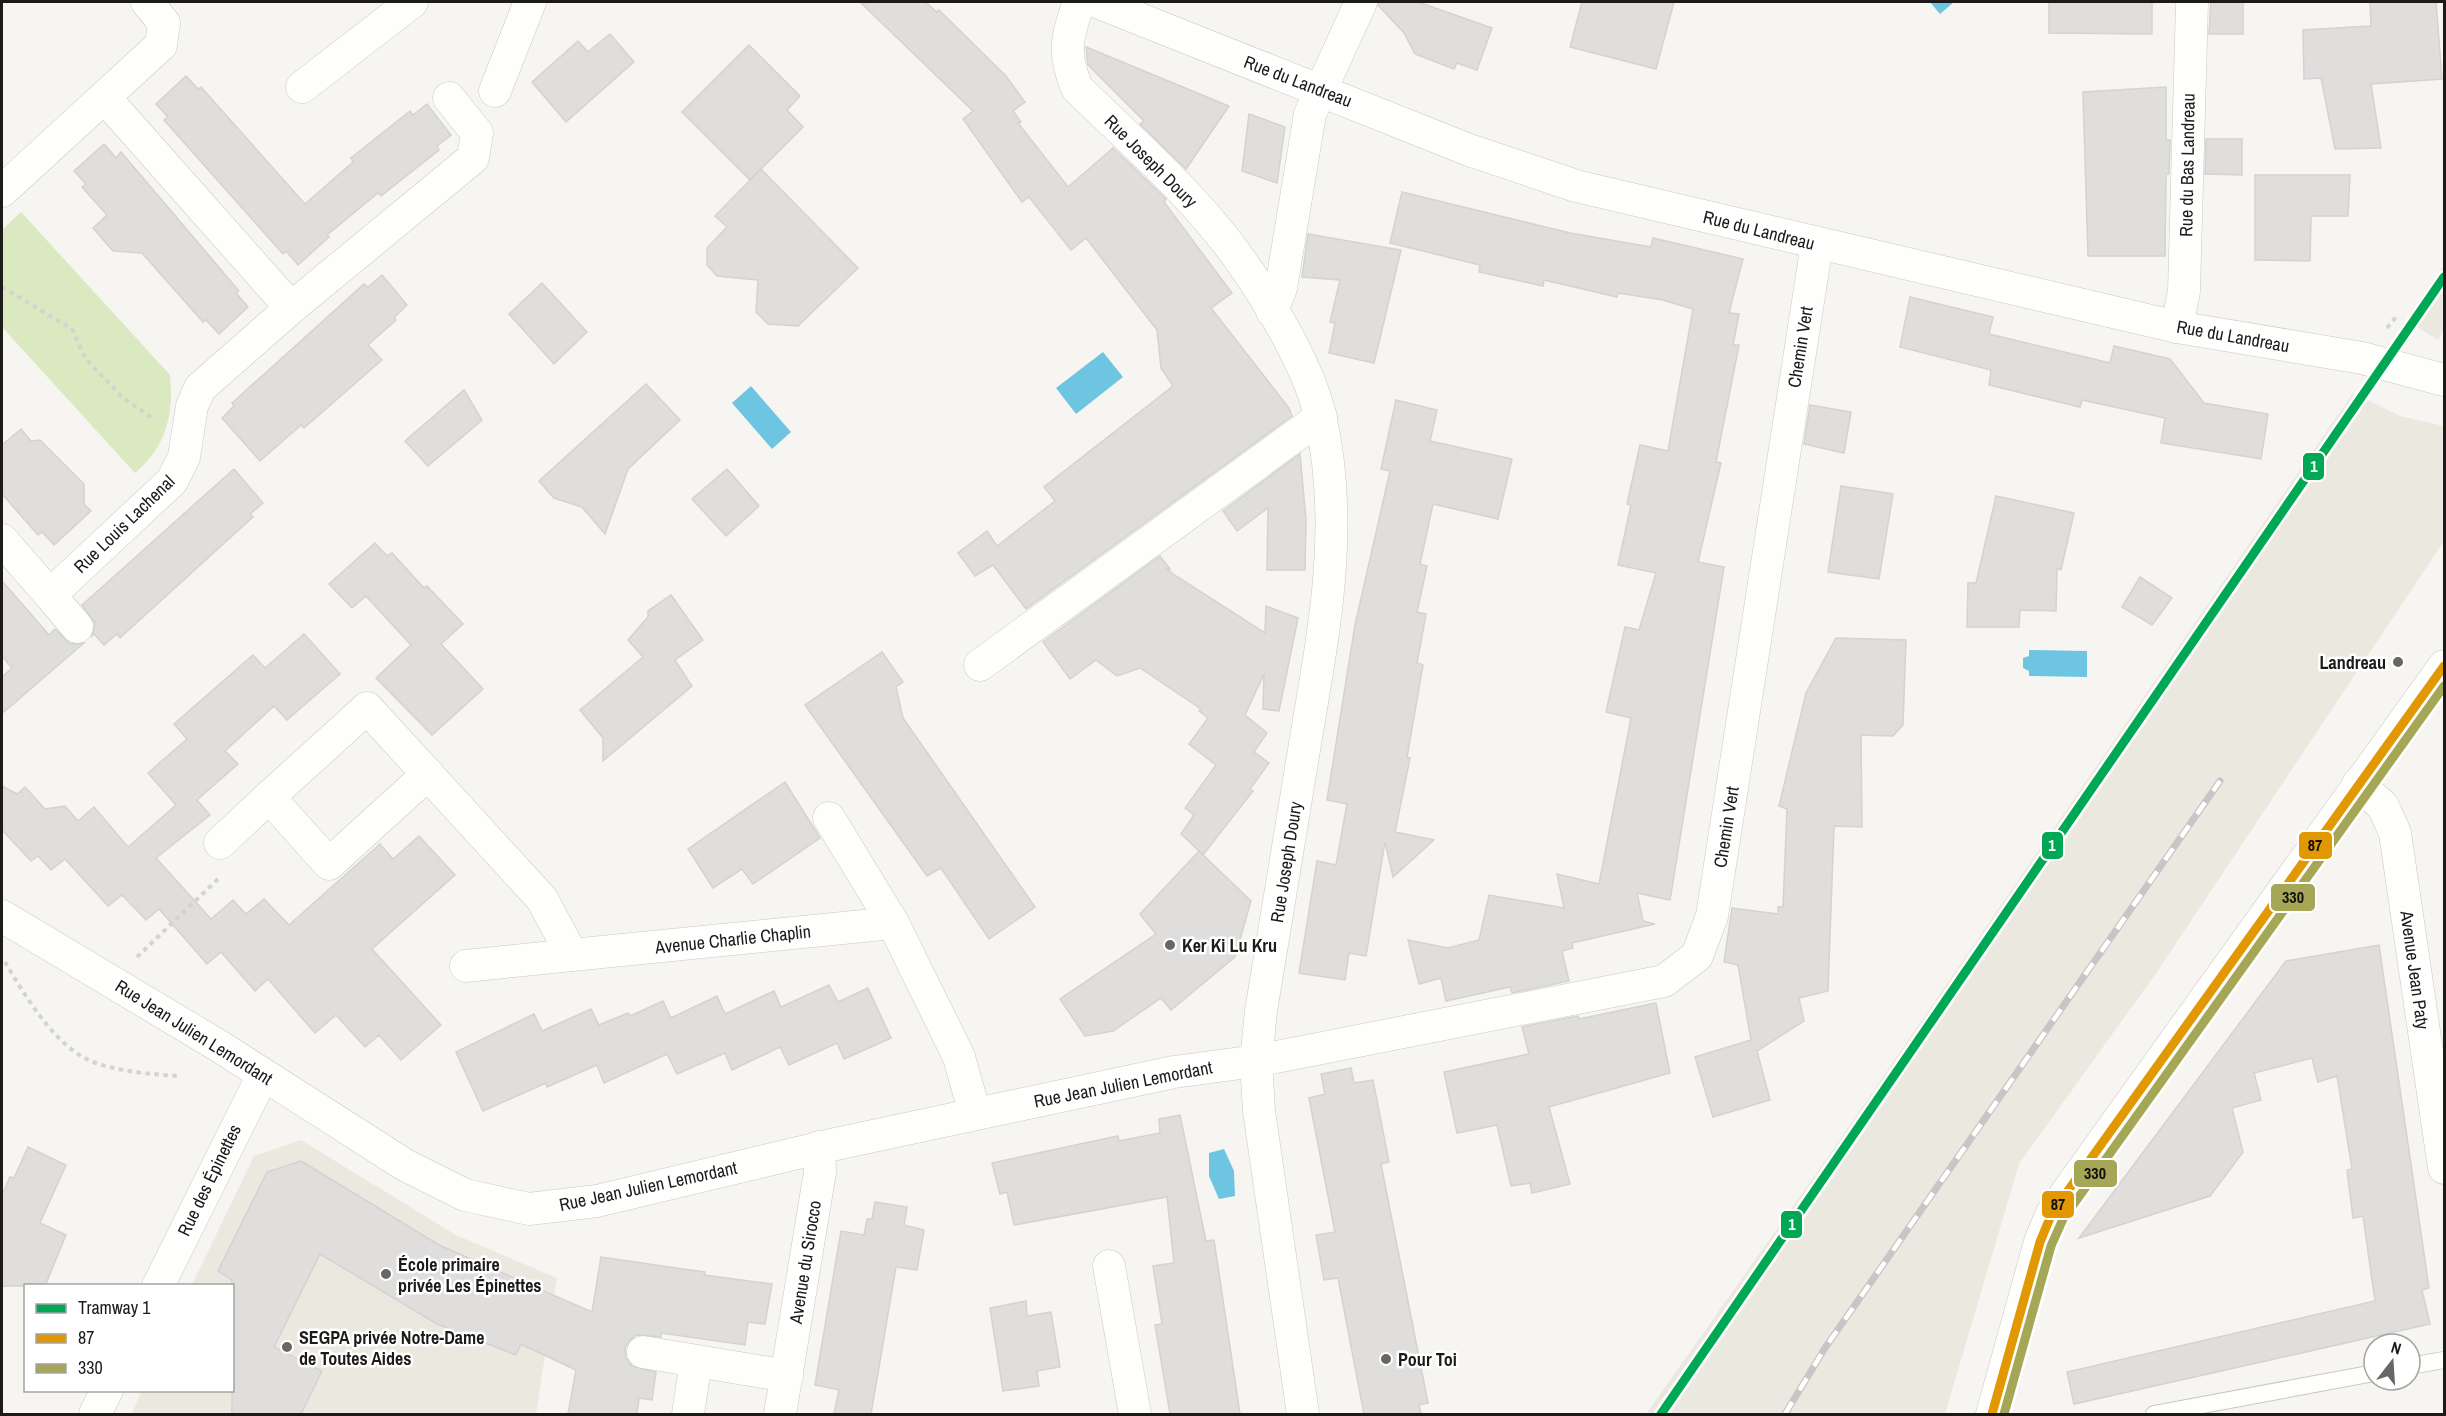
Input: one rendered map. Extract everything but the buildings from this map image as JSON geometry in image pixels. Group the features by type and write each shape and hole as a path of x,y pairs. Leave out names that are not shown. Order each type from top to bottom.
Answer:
{"street":[{"path":"2,191 161,45 164,23 147,2"},
{"path":"302,87 412,2"},
{"path":"495,91 530,2"},
{"name":"Rue Joseph Doury","path":"1079,2 1067,37 1067,64 1077,88 1198,208 1238,257 1272,311 1299,361 1321,417 1331,475 1334,538 1326,620 1256,1060 1259,1111 1303,1414"},
{"name":"Rue du Landreau","path":"1097,2 1469,150 1576,186 2177,327 2362,358 2445,380"},
{"path":"1272,311 1281,288 1306,130 1321,90 1361,2"},
{"name":"Rue du Bas Landreau","path":"2177,327 2184,291 2192,2"},
{"path":"105,98 291,308"},
{"name":"Rue Louis Lachenal","path":"50,595 172,481 184,457 192,406 200,388 291,308 473,158 477,133 449,98"},
{"name":"Chemin Vert","path":"1256,1060 1664,981 1696,956 1712,916 1817,244"},
{"path":"980,664 1321,417"},
{"path":"2,540 76,627"},
{"path":"1992,1414 2040,1242 2052,1213 2358,784 2445,666"},
{"path":"220,843 368,708 542,899 572,956"},
{"path":"269,797 329,864 428,774"},
{"name":"Avenue Jean Paty","path":"2358,784 2383,806 2395,834 2445,1168"},
{"path":"830,818 893,924 959,1057 975,1114"},
{"name":"Rue Jean Julien Lemordant","path":"2,916 117,984 437,1182 465,1195 530,1209 597,1201 819,1148 975,1114 1174,1072 1256,1060"},
{"name":"Avenue Charlie Chaplin","path":"466,966 893,924"},
{"name":"Rue des Épinettes","path":"159,1284 263,1076"},
{"name":"Avenue du Sirocco","path":"780,1414 820,1172 819,1148"},
{"path":"1109,1266 1135,1414"},
{"path":"643,1352 786,1376"},
{"path":"688,1414 696,1361"},
{"path":"95,1414 106,1392"}],"lane":[{"path":"2422,1364 2445,1360"},
{"path":"2154,1414 2362,1375"}],"path":[{"path":"2,287 72,329 85,358 122,397 161,423 188,436"},
{"path":"117,984 137,957 223,874"},
{"path":"2,956 16,980 62,1042 76,1054 114,1069 178,1076"}],"shaded area":[{"path":"2444,265 2444,329 2438,340 2406,320"},
{"path":"2353,393 2400,416 2444,426 2444,541 2159,969 2019,1164 1945,1414 1646,1414 1830,1154"},
{"name":"École primaire privée Les Épinettes","path":"301,1140 456,1235 557,1278 536,1414 131,1414 142,1392 234,1392 234,1284 192,1284 254,1156"}],"green space":[{"path":"21,212 170,375 171,403 166,429 154,452 135,473 2,327 2,230"}],"water":[{"path":"1930,2 1954,2 1940,14"},
{"path":"1103,352 1123,377 1076,414 1056,388"},
{"path":"751,386 791,432 772,449 732,403"},
{"path":"2029,650 2087,651 2087,677 2029,676 2029,671 2023,668 2023,658 2029,656"},
{"path":"1224,1149 1234,1171 1235,1196 1219,1199 1209,1176 1209,1153"}],"railway":[{"path":"1785,1414 1825,1348 2220,781"}],"tram line":[{"name":"1","path":"1661,1414 2444,277"}],"transit line":[{"name":"87","path":"1992,1414 2040,1242 2052,1213 2444,666"},
{"name":"330","path":"2004,1414 2051,1246 2063,1219 2444,686"}],"place":[{"name":"Landreau","path":"2398,662"},
{"name":"Ker Ki Lu Kru","path":"1170,945"},
{"name":"École primaire privée Les Épinettes","path":"386,1274"},
{"name":"SEGPA privée Notre-Dame de Toutes Aides","path":"287,1347"},
{"name":"Pour Toi","path":"1386,1359"}]}
